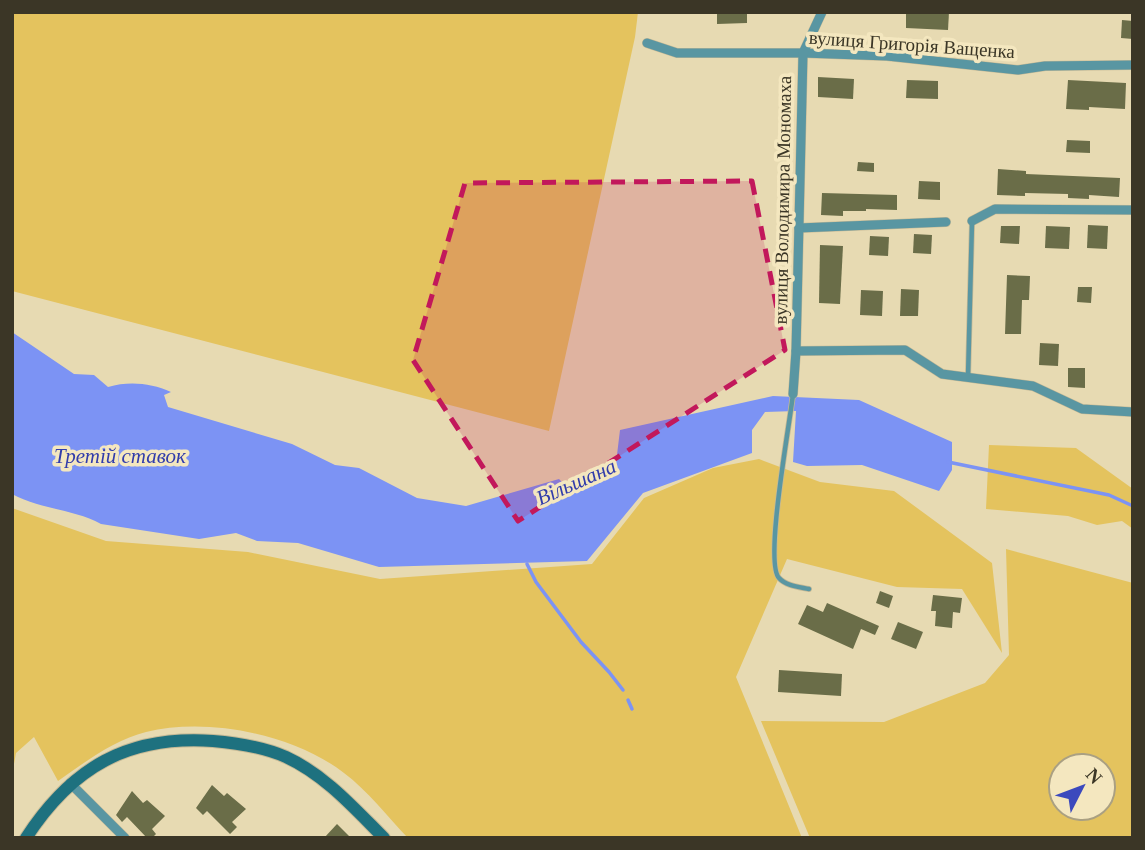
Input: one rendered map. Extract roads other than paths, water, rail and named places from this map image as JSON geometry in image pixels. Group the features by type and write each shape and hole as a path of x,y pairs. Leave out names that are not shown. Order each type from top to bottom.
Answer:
{"street":[{"name":"вулиця Володимира Мономаха","path":"793,394 803,53 822,12"},
{"name":"вулиця Григорія Ващенка","path":"648,43 677,53 887,56 1018,70 1045,66 1133,65"},
{"path":"972,221 995,209 1133,210"},
{"path":"799,228 946,222"},
{"path":"796,352 905,350 942,374 1033,386 1082,409 1133,412"},
{"path":"26,838 41,814 70,783 98,763 147,744 188,739 239,743 285,757 329,783 384,838"},
{"path":"70,783 119,836"}],"lane":[{"path":"968,378 972,221"},
{"path":"793,394 776,521 774,562 778,577 789,584 809,589"}],"water":[{"name":"Третій ставок","path":"12,332 74,374 94,375 108,387 132,384 163,389 171,392 164,395 168,407 292,444 335,465 359,468 417,498 466,506 559,479 565,485 616,463 620,430 773,396 859,400 952,442 952,470 939,491 862,465 807,466 793,462 796,411 765,412 752,430 752,453 643,493 587,561 379,567 298,543 257,541 236,533 199,539 101,524 12,494"}],"waterway":[{"name":"Вільшана","path":"948,462 1109,495 1133,506"},
{"path":"527,564 536,582 581,642 623,690"},
{"path":"628,700 632,709"}]}
